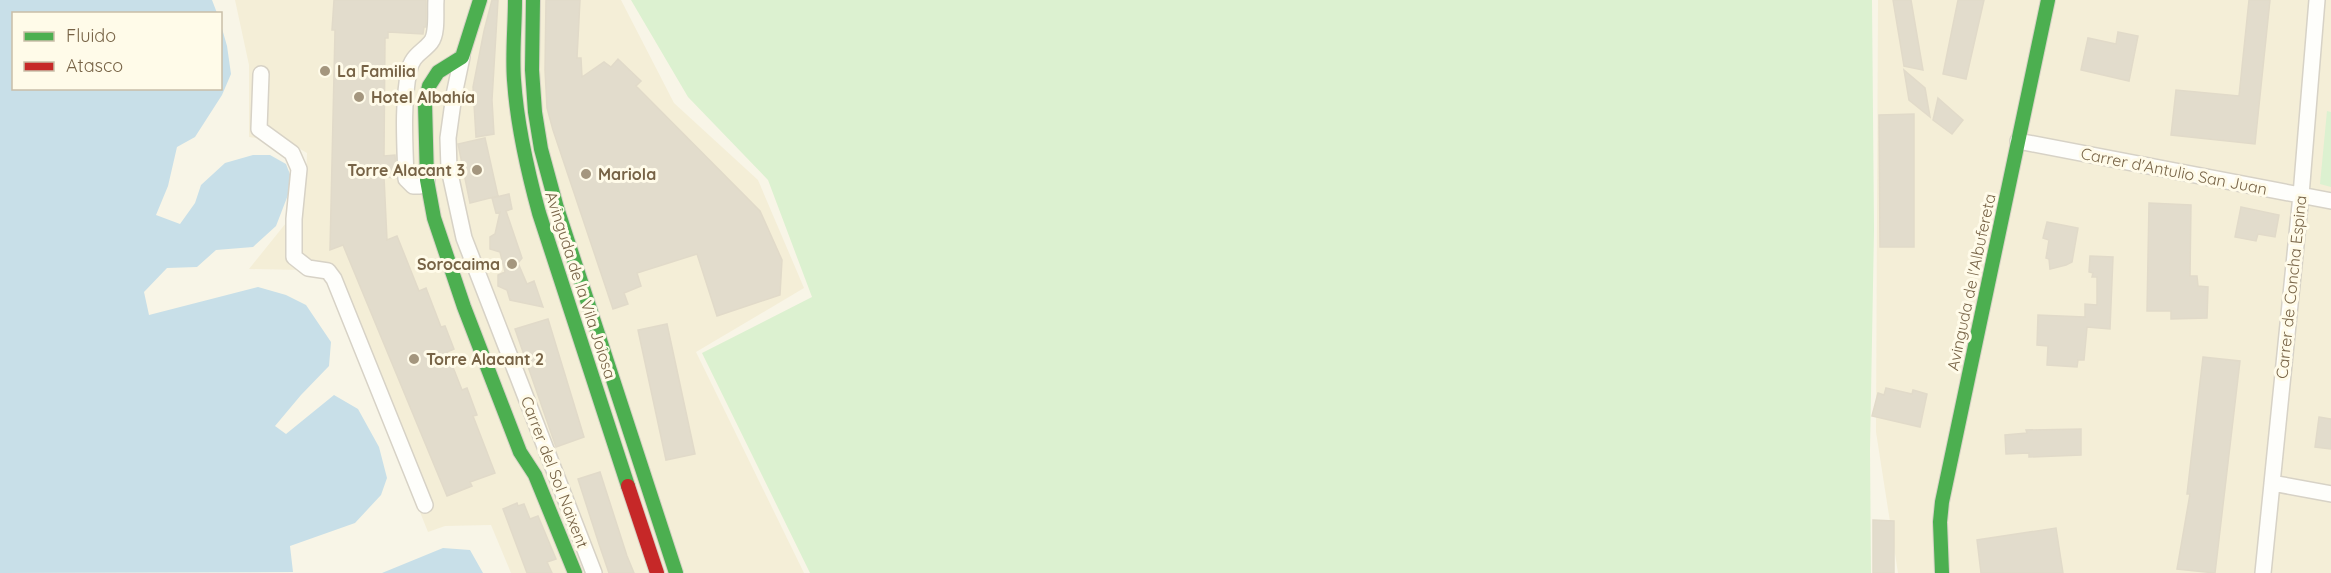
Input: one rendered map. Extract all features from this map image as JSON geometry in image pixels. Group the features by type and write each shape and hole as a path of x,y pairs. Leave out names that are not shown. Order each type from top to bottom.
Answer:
{"main road":[{"name":"Carrer del Sol Naixent","path":"462,57 480,0"},
{"name":"Avinguda de la Vila Joiosa","path":"515,0 513,61 517,118 538,213 657,573"},
{"name":"Avinguda de la Vila Joiosa","path":"533,0 531,59 543,156 557,208 676,573"},
{"name":"Avinguda de l'Albufereta","path":"1942,573 1940,522 1942,502 2048,0"},
{"path":"429,86 438,72 462,57"},
{"name":"Carrer del Sol Naixent","path":"429,86 425,103 427,180 434,218 451,273 520,452 535,475 575,573"}],"street":[{"path":"427,180 420,186 413,186 406,179 405,123 409,71 413,59 431,42 436,0"},
{"name":"Carrer de Concha Espina","path":"2263,573 2301,195 2317,0"},
{"name":"Carrer del Sol Naixent","path":"462,57 448,138 449,169 464,238 594,573"},
{"path":"261,74 259,129 292,153 299,169 294,219 294,257 308,268 328,271 334,279 426,505"},
{"path":"429,86 446,85 454,95"},
{"name":"Carrer d'Antulio San Juan","path":"2018,141 2331,201"},
{"path":"2272,483 2331,494"}],"shaded area":[{"path":"235,0 621,0 674,103 758,180 804,288 696,352 804,573 511,573 491,525 445,526 428,532 327,279 302,270 249,269 286,223 306,180 307,153 288,142 249,137 249,65"},
{"path":"1878,0 2331,0 2331,573 1898,573 1876,432"}],"green space":[{"path":"631,0 1872,0 1874,230 1870,450 1871,573 810,573 702,353 812,297 768,180 688,97"},
{"path":"2327,111 2331,112 2331,187 2320,184"}],"water":[{"path":"0,0 212,0 217,12 12,12 12,90 222,90 222,28 231,74 222,95 195,137 177,147 168,186 156,215 180,224 195,203 201,185 225,163 253,155 270,155 286,164 293,182 276,226 253,247 216,250 197,267 167,268 144,292 149,315 258,287 286,295 306,305 331,342 329,366 275,426 286,434 334,395 358,409 379,447 387,478 381,495 355,523 290,546 293,572 0,573"},
{"path":"443,548 470,550 483,573 382,573"}],"building":[{"path":"334,0 426,0 426,27 424,27 423,34 388,32 388,38 385,38 384,156 395,155 396,178 384,177 387,240 397,236 419,291 426,288 441,327 445,326 454,349 447,352 462,390 467,388 477,415 473,416 495,473 470,482 472,486 447,496 343,245 330,250"},
{"path":"492,0 498,0 492,100 494,134 476,137 473,87"},
{"path":"546,0 580,0 577,58 581,58 582,77 604,62 611,67 618,59 641,81 636,86 760,211 782,260 780,295 717,316 697,254 637,273 641,286 624,293 628,304 613,309 547,108"},
{"path":"1893,0 1911,0 1923,70 1904,66"},
{"path":"1958,0 1984,0 1966,79 1943,74"},
{"path":"2249,0 2270,0 2255,144 2171,135 2176,90 2239,96"},
{"path":"2118,32 2138,36 2129,81 2081,70 2088,38 2116,44"},
{"path":"1904,70 1925,88 1930,117 1909,100"},
{"path":"1938,98 1963,120 1952,134 1933,120"},
{"path":"1914,114 1914,247 1880,247 1879,115"},
{"name":"Torre Alacant 3","path":"485,138 498,196 470,203 458,144"},
{"name":"Sorocaima","path":"509,194 512,209 506,211 522,258 518,263 527,284 534,281 543,307 510,300 507,290 498,286 498,275 505,272 500,252 490,249 490,237 495,234 500,212 496,213 492,198"},
{"path":"2149,203 2191,205 2190,276 2197,276 2198,286 2208,287 2207,318 2171,319 2171,311 2147,311"},
{"path":"2241,207 2279,215 2275,237 2258,234 2256,241 2235,237"},
{"path":"2047,222 2078,228 2072,262 2050,269 2049,259 2046,258 2049,240 2043,238"},
{"path":"2090,256 2113,257 2110,329 2087,327 2084,360 2078,360 2077,367 2047,365 2048,346 2037,345 2038,315 2085,317 2085,304 2097,305 2097,277 2092,277 2093,273 2089,272"},
{"path":"548,319 584,437 556,447 515,329"},
{"path":"667,324 695,454 666,460 638,330"},
{"path":"2203,357 2240,361 2215,573 2177,569 2190,494 2187,494"},
{"path":"1886,388 1912,394 1913,390 1927,394 1920,427 1872,416 1878,393 1884,395"},
{"path":"2319,417 2331,419 2331,449 2315,447"},
{"path":"2081,429 2081,455 2029,457 2029,453 2006,454 2005,435 2027,433 2026,430"},
{"path":"600,472 634,573 609,573 599,544 578,479"},
{"path":"517,503 518,506 524,504 530,519 538,516 556,559 547,562 552,573 527,573 503,509"},
{"path":"1873,520 1894,521 1894,573 1873,573"},
{"path":"2056,528 2063,573 1981,573 1977,540"}],"traffic: fast":[{"path":"480,0 462,57 438,72 429,86 425,103 427,180 434,218 464,307 520,452 535,475 575,573"},
{"path":"515,0 514,80 517,114 527,163 539,213 628,486"},
{"path":"533,0 532,70 541,149 557,208 676,573"},
{"path":"1942,573 1940,522 1942,502 2048,0"}],"traffic: jam":[{"path":"628,486 657,573"}],"place":[{"name":"La Familia","path":"325,71"},
{"name":"Hotel Albahía","path":"359,97"},
{"name":"Torre Alacant 3","path":"477,170"},
{"name":"Mariola","path":"586,174"},
{"name":"Sorocaima","path":"512,264"},
{"name":"Torre Alacant 2","path":"414,359"}]}
